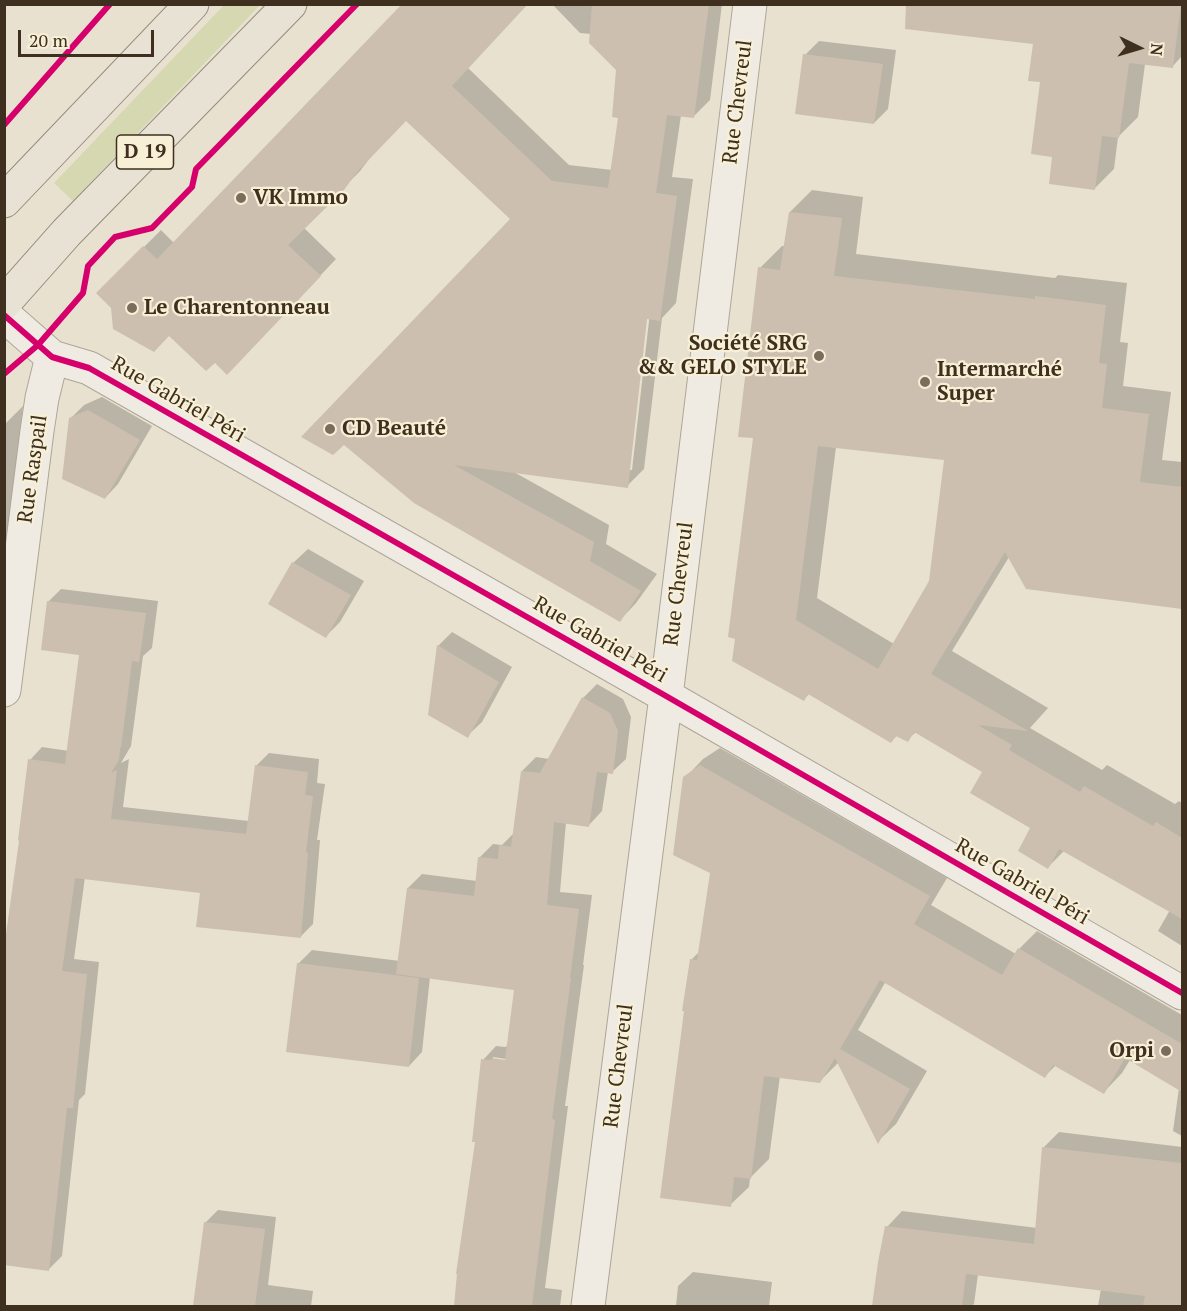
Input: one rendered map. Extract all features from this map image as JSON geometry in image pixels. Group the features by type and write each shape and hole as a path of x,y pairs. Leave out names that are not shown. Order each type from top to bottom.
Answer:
{"main road":[{"path":"4,201 192,4"},
{"name":"D 19","path":"4,303 67,232 290,4"}],"street":[{"name":"Rue Chevreul","path":"588,1306 666,696 750,4"},
{"name":"Rue Gabriel Péri","path":"4,315 52,357 89,368 1182,993"},
{"name":"Rue Raspail","path":"4,690 37,431 52,357"}],"green space":[{"path":"224,5 260,5 73,201 54,183"}],"building":[{"path":"402,4 528,4 452,86 552,181 608,188 618,118 612,117 616,70 589,43 592,4 709,4 694,118 667,115 656,193 677,196 660,321 647,319 628,488 454,465 594,542 590,561 641,591 620,622 414,503 344,445 333,455 301,437 510,219 406,121 357,172 344,190 288,245 321,276 227,375 215,363 206,371 169,336 154,352 113,329 111,308 96,293 143,246 157,259"},
{"path":"906,4 1181,4 1173,68 1129,63 1119,138 1102,136 1095,190 1049,184 1052,157 1031,154 1040,82 1028,81 1033,44 905,29"},
{"path":"803,54 883,64 874,124 795,114"},
{"path":"789,212 842,218 834,276 1106,305 1099,363 1107,364 1102,408 1149,414 1140,482 1182,487 1182,609 1026,589 1005,552 931,674 1028,731 978,725 1012,745 1009,750 1080,792 1084,786 1153,826 1156,822 1182,838 1182,919 1059,849 1048,869 1018,851 1030,828 970,793 982,772 914,732 908,742 896,736 891,743 808,694 804,701 732,661 735,639 728,637 753,438 738,437 758,267 780,270","holes":["818,446 944,460 929,581 878,669 796,620"]},
{"path":"88,410 140,440 105,499 62,479 69,418"},
{"path":"292,562 351,595 326,638 268,604"},
{"path":"47,601 146,613 139,662 132,661 119,760 111,773 117,770 111,819 246,834 255,765 308,772 305,795 313,796 306,852 308,853 301,938 196,927 200,893 75,878 62,971 87,974 73,1108 67,1108 49,1271 4,1265 4,948 28,759 65,764 79,655 41,650"},
{"path":"437,645 499,682 468,738 428,715"},
{"path":"582,697 610,713 618,731 613,774 597,772 589,827 554,822 547,905 579,909 552,1119 555,1120 532,1306 454,1306 456,1274 475,1142 472,1142 481,1059 505,1060 514,990 396,974 407,888 474,896 478,857 498,859 499,845 511,847 521,771 540,773"},
{"path":"700,765 930,896 914,924 1002,975 1018,948 1182,1044 1182,1092 1125,1058 1104,1094 1053,1065 1045,1078 880,980 840,1049 910,1089 878,1144 835,1058 820,1083 764,1076 751,1179 734,1177 731,1207 660,1198 690,959 697,960 710,873 673,855 683,777"},
{"path":"297,963 419,978 409,1067 286,1052"},
{"path":"1042,1147 1182,1163 1182,1306 1143,1306 1145,1296 966,1274 962,1306 872,1306 885,1226 1034,1244"},
{"path":"204,1222 265,1229 255,1306 193,1306"}],"cycle path":[{"path":"4,125 110,4"},
{"path":"4,374 38,345 83,293 88,266 115,237 152,228 192,187 196,169 357,4"},
{"path":"4,315 52,357 89,368 1182,993"}],"place":[{"name":"VK Immo","path":"241,198"},
{"name":"Le Charentonneau","path":"132,308"},
{"name":"Société SRG && GELO STYLE","path":"819,356"},
{"name":"Intermarché Super","path":"925,382"},
{"name":"CD Beauté","path":"330,429"},
{"name":"Orpi","path":"1166,1051"}]}
